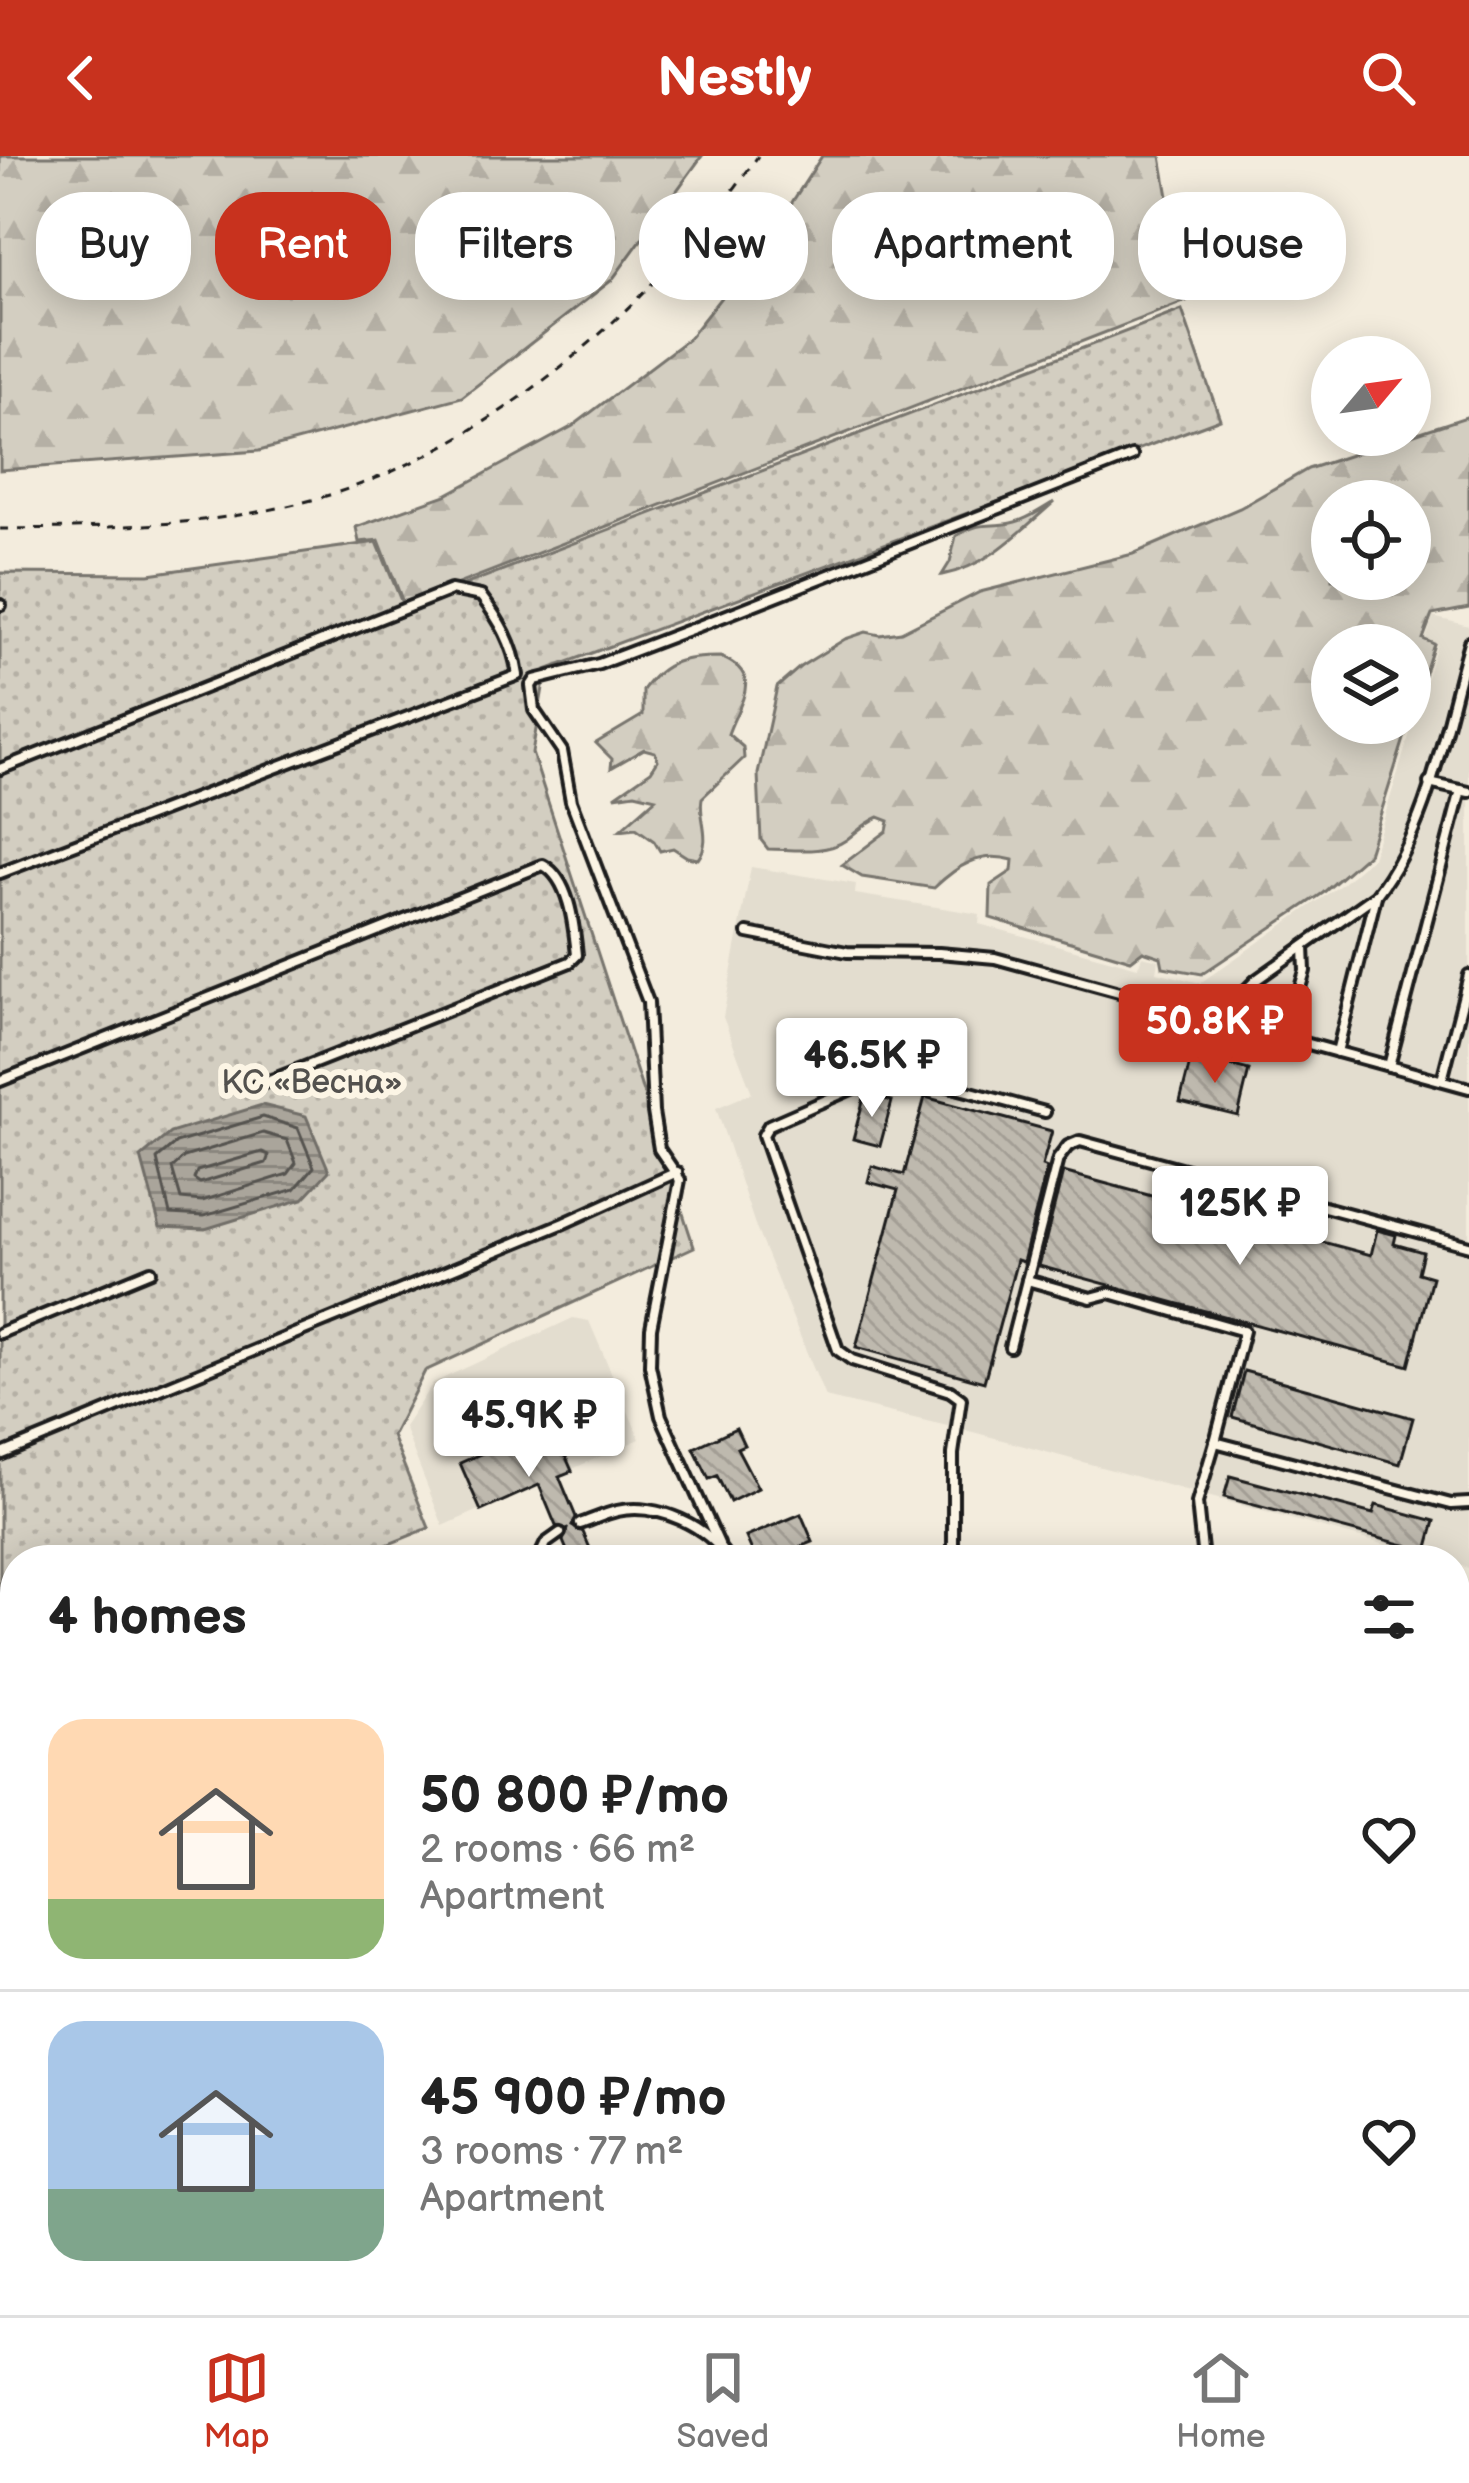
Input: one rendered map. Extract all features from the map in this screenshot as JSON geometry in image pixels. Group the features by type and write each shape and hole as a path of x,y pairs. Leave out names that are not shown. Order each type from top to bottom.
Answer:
{"lane":[{"path":"719,1544 661,1416 650,1365 650,1328 679,1192 677,1172 659,1149 648,1002 571,801 562,751 530,701 531,686 535,680 598,664 694,628 1132,456"},
{"path":"0,770 451,590 481,596 501,622 515,655 518,675 0,873"},
{"path":"1217,1019 1232,1000 1376,895 1402,859 1469,642"},
{"path":"1389,1066 1465,791 1429,783"},
{"path":"0,1081 543,865 552,869 574,928 577,955 570,962 249,1089"},
{"path":"1337,1052 1376,895"},
{"path":"748,933 847,952 995,958 1469,1088"},
{"path":"1285,1038 1305,970 1304,945"},
{"path":"1442,1080 1469,976"},
{"path":"953,1545 953,1454 961,1399 950,1391 852,1360 838,1350 763,1135 770,1125 893,1071 1045,1112"},
{"path":"1010,1347 1058,1160 1068,1147 1086,1140 1469,1246"},
{"path":"0,1454 677,1172"},
{"path":"0,1334 151,1271"},
{"path":"1027,1280 1082,1297 1109,1293 1244,1331 1197,1503 1201,1545"},
{"path":"1215,1442 1451,1504 1469,1503"},
{"path":"580,1524 620,1510 646,1511 689,1524 719,1544"},
{"path":"545,1545 560,1533"}],"path":[{"path":"0,530 127,528 247,514 302,502 402,465 540,382 633,307 705,228 758,156"}],"shaded area":[{"path":"1433,617 1469,626 1469,1545 1386,1545 973,1432 825,1397 756,1228 716,1108 752,1093 723,1017 751,867 856,884 855,894 980,914 979,924 1138,967 1142,956 1159,960 1157,972 1200,983 1372,858 1407,744 1431,744 1431,664 1437,644 1431,641"},
{"path":"573,1318 589,1321 640,1439 443,1526 404,1427 433,1383"}],"green space":[{"path":"0,156 702,156 676,192 639,192 639,243 615,276 615,192 415,192 415,300 586,300 462,397 259,451 0,470"},
{"path":"822,156 1161,156 1167,192 1138,192 1138,300 1186,301 404,605 379,540 359,542 356,527 446,495 573,426 688,339 719,300 808,300 808,192 799,192"},
{"name":"КС «Весна»","path":"1182,310 1220,419 546,670 532,753 694,1247 425,1371 392,1436 429,1528 387,1545 0,1545 0,573 149,574 377,542 404,608"},
{"path":"1469,416 1469,608 1432,615 1429,624 1311,624 1311,744 1402,744 1368,854 1323,893 1202,974 1163,967 1161,957 1143,951 1131,960 990,918 991,885 1012,871 1013,860 990,857 970,862 934,888 862,877 842,865 887,831 889,821 879,817 828,848 768,849 761,840 758,774 777,687 800,667 845,639 866,632 901,632 980,592 1133,554 1240,508 1308,469 1347,456 1431,456 1431,429"},
{"path":"1054,502 989,556 942,575 956,536 976,527 1018,521"},
{"path":"720,657 734,664 745,681 728,734 743,747 744,758 702,798 705,836 698,859 673,848 660,851 636,828 620,830 656,798 635,793 615,796 651,771 658,760 655,752 644,749 611,768 612,759 596,743 643,715 643,690 667,666"}],"water":[{"path":"262,1105 306,1116 329,1171 303,1199 205,1229 160,1227 141,1157 170,1133"}],"building":[{"path":"1192,1055 1249,1070 1238,1116 1180,1102"},
{"path":"865,1094 892,1101 880,1146 853,1139"},
{"path":"925,1097 1052,1131 1023,1262 1017,1260 984,1382 856,1347 898,1190 868,1182 872,1166 904,1175"},
{"path":"1063,1172 1371,1255 1377,1230 1396,1235 1394,1244 1423,1252 1418,1273 1432,1277 1409,1366 1039,1266"},
{"path":"1244,1371 1413,1418 1400,1464 1232,1417"},
{"path":"551,1423 572,1471 559,1476 576,1517 572,1526 583,1532 589,1545 565,1545 567,1529 556,1526 539,1485 481,1511 460,1463"},
{"path":"736,1428 744,1445 737,1448 758,1488 730,1502 717,1476 709,1479 694,1448"},
{"path":"1230,1476 1373,1514 1376,1505 1435,1521 1429,1545 1404,1545 1224,1497"},
{"path":"801,1514 813,1542 749,1545 746,1537"}]}
